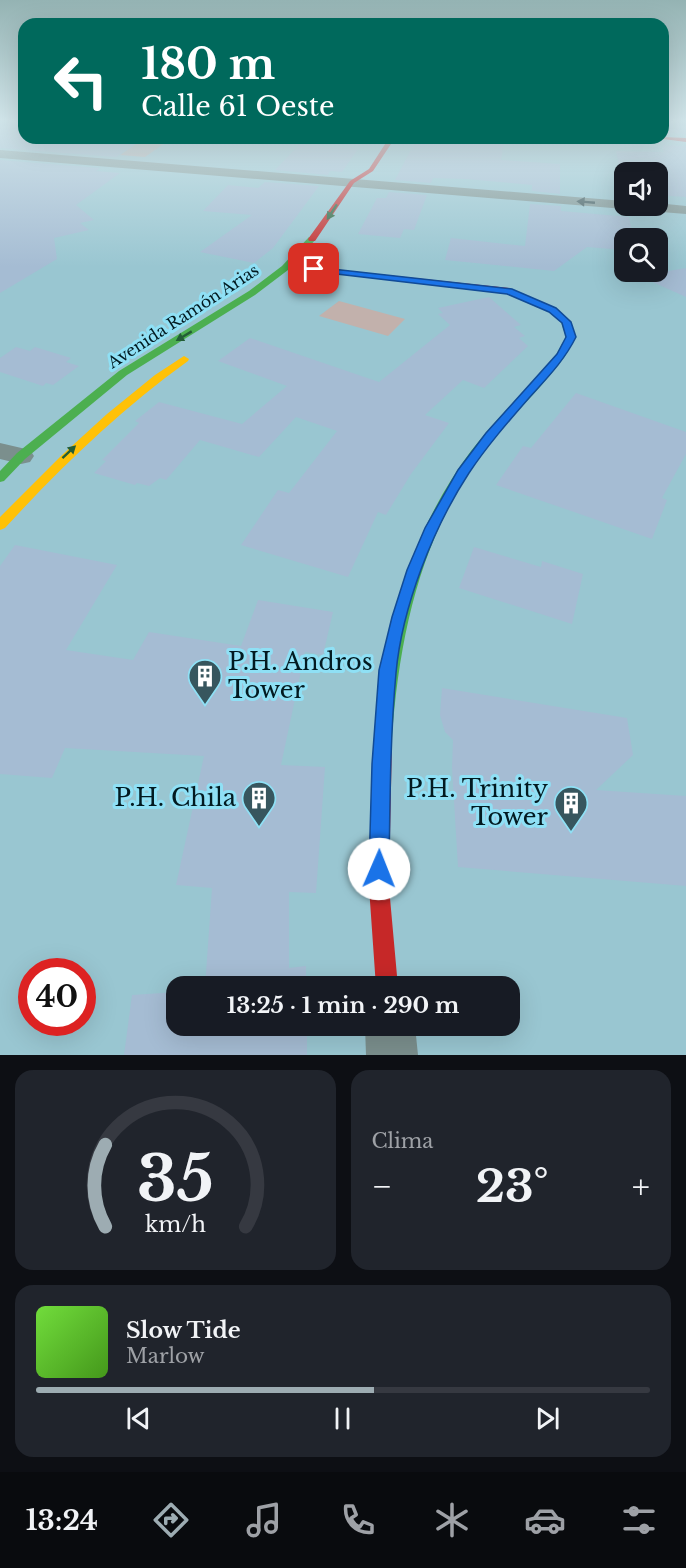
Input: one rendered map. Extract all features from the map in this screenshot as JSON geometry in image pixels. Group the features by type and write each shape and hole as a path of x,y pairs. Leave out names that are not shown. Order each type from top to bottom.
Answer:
{"main road":[{"path":"361,200 375,168"},
{"name":"Avenida Ramón Arias","path":"0,478 123,373 252,293 285,268 310,242 352,182"},
{"path":"327,254 309,273 509,291 553,310 566,322 571,337 562,355 490,435 462,473 431,528 414,570 400,617 388,670 381,764 379,890 386,976"},
{"name":"Avenida Ramón Arias","path":"0,525 70,450 161,374 201,348"},
{"path":"23,459 29,494"}],"street":[{"path":"179,168 352,182 371,176 686,210"},
{"path":"391,1036 392,1055"}],"shaded area":[{"path":"339,301 405,319 388,336 319,316"}],"building":[{"path":"0,168 100,168 96,171 120,173 76,205 94,220 80,223 89,230 54,238 57,259 0,293"},
{"path":"345,168 342,172 330,171 328,175 275,170"},
{"path":"401,168 560,168 560,194 532,191 532,185 466,179 433,178 431,183 395,180"},
{"path":"668,168 686,168 686,197 668,196"},
{"path":"265,182 319,186 273,248 254,263 200,252 252,215 203,211 228,185 258,188"},
{"path":"389,192 427,195 414,230 404,229 400,238 358,234 377,198 386,198"},
{"path":"530,204 561,206 561,211 629,217 631,228 614,228 614,249 587,247 554,271 445,260 451,238 525,246"},
{"path":"686,268 686,297 652,282 668,282 668,271"},
{"path":"489,297 521,325 514,327 525,336 519,338 528,346 484,388 463,380 425,415 449,423 411,474 386,515 378,512 348,577 241,545 278,490 289,493 337,431 296,417 259,457 200,440 166,480 160,478 149,486 137,483 135,485 94,473 106,461 102,460 139,423 135,421 159,402 242,424 287,386 218,361 250,338 379,382 450,325 438,314 443,313 438,308"},
{"path":"16,347 30,351 35,347 71,358 66,362 79,366 53,385 46,383 43,386 0,372 0,358"},
{"path":"576,393 686,432 686,454 662,498 667,500 652,539 496,485 523,446 531,448"},
{"path":"15,545 117,565 66,650 133,660 149,632 241,646 258,600 333,612 323,655 305,652 281,765 325,767 316,893 289,892 289,968 306,966 306,976 206,976 212,888 176,885 204,756 65,748 52,778 0,774 0,566"},
{"path":"474,547 541,567 542,561 583,574 572,624 459,588"},
{"path":"442,688 627,718 633,755 596,790 686,796 686,886 458,867 452,768 453,740 445,732 440,715"},
{"path":"166,993 166,1036 307,1036 307,1055 124,1055 132,995"}],"traffic: fast":[{"path":"0,478 21,456 123,373 252,293 285,268 312,239"},
{"path":"383,738 386,701 398,627 420,555 435,520 453,487 474,456 560,356 571,337 566,322"}],"traffic: slow":[{"path":"0,525 43,480 110,417 184,359"}],"traffic: jam":[{"path":"312,239 352,182 372,168"},
{"path":"314,269 509,291 553,310 566,322"},
{"path":"383,738 379,887 386,976"}],"place":[{"name":"P.H. Andros Tower","path":"205,705"},
{"name":"P.H. Chila","path":"259,827"},
{"name":"P.H. Trinity Tower","path":"571,832"}],"route":[{"path":"314,269 509,291 553,310 566,322 571,337 562,355 490,435 462,473 431,528 414,570 388,670 381,764 379,869"}]}
